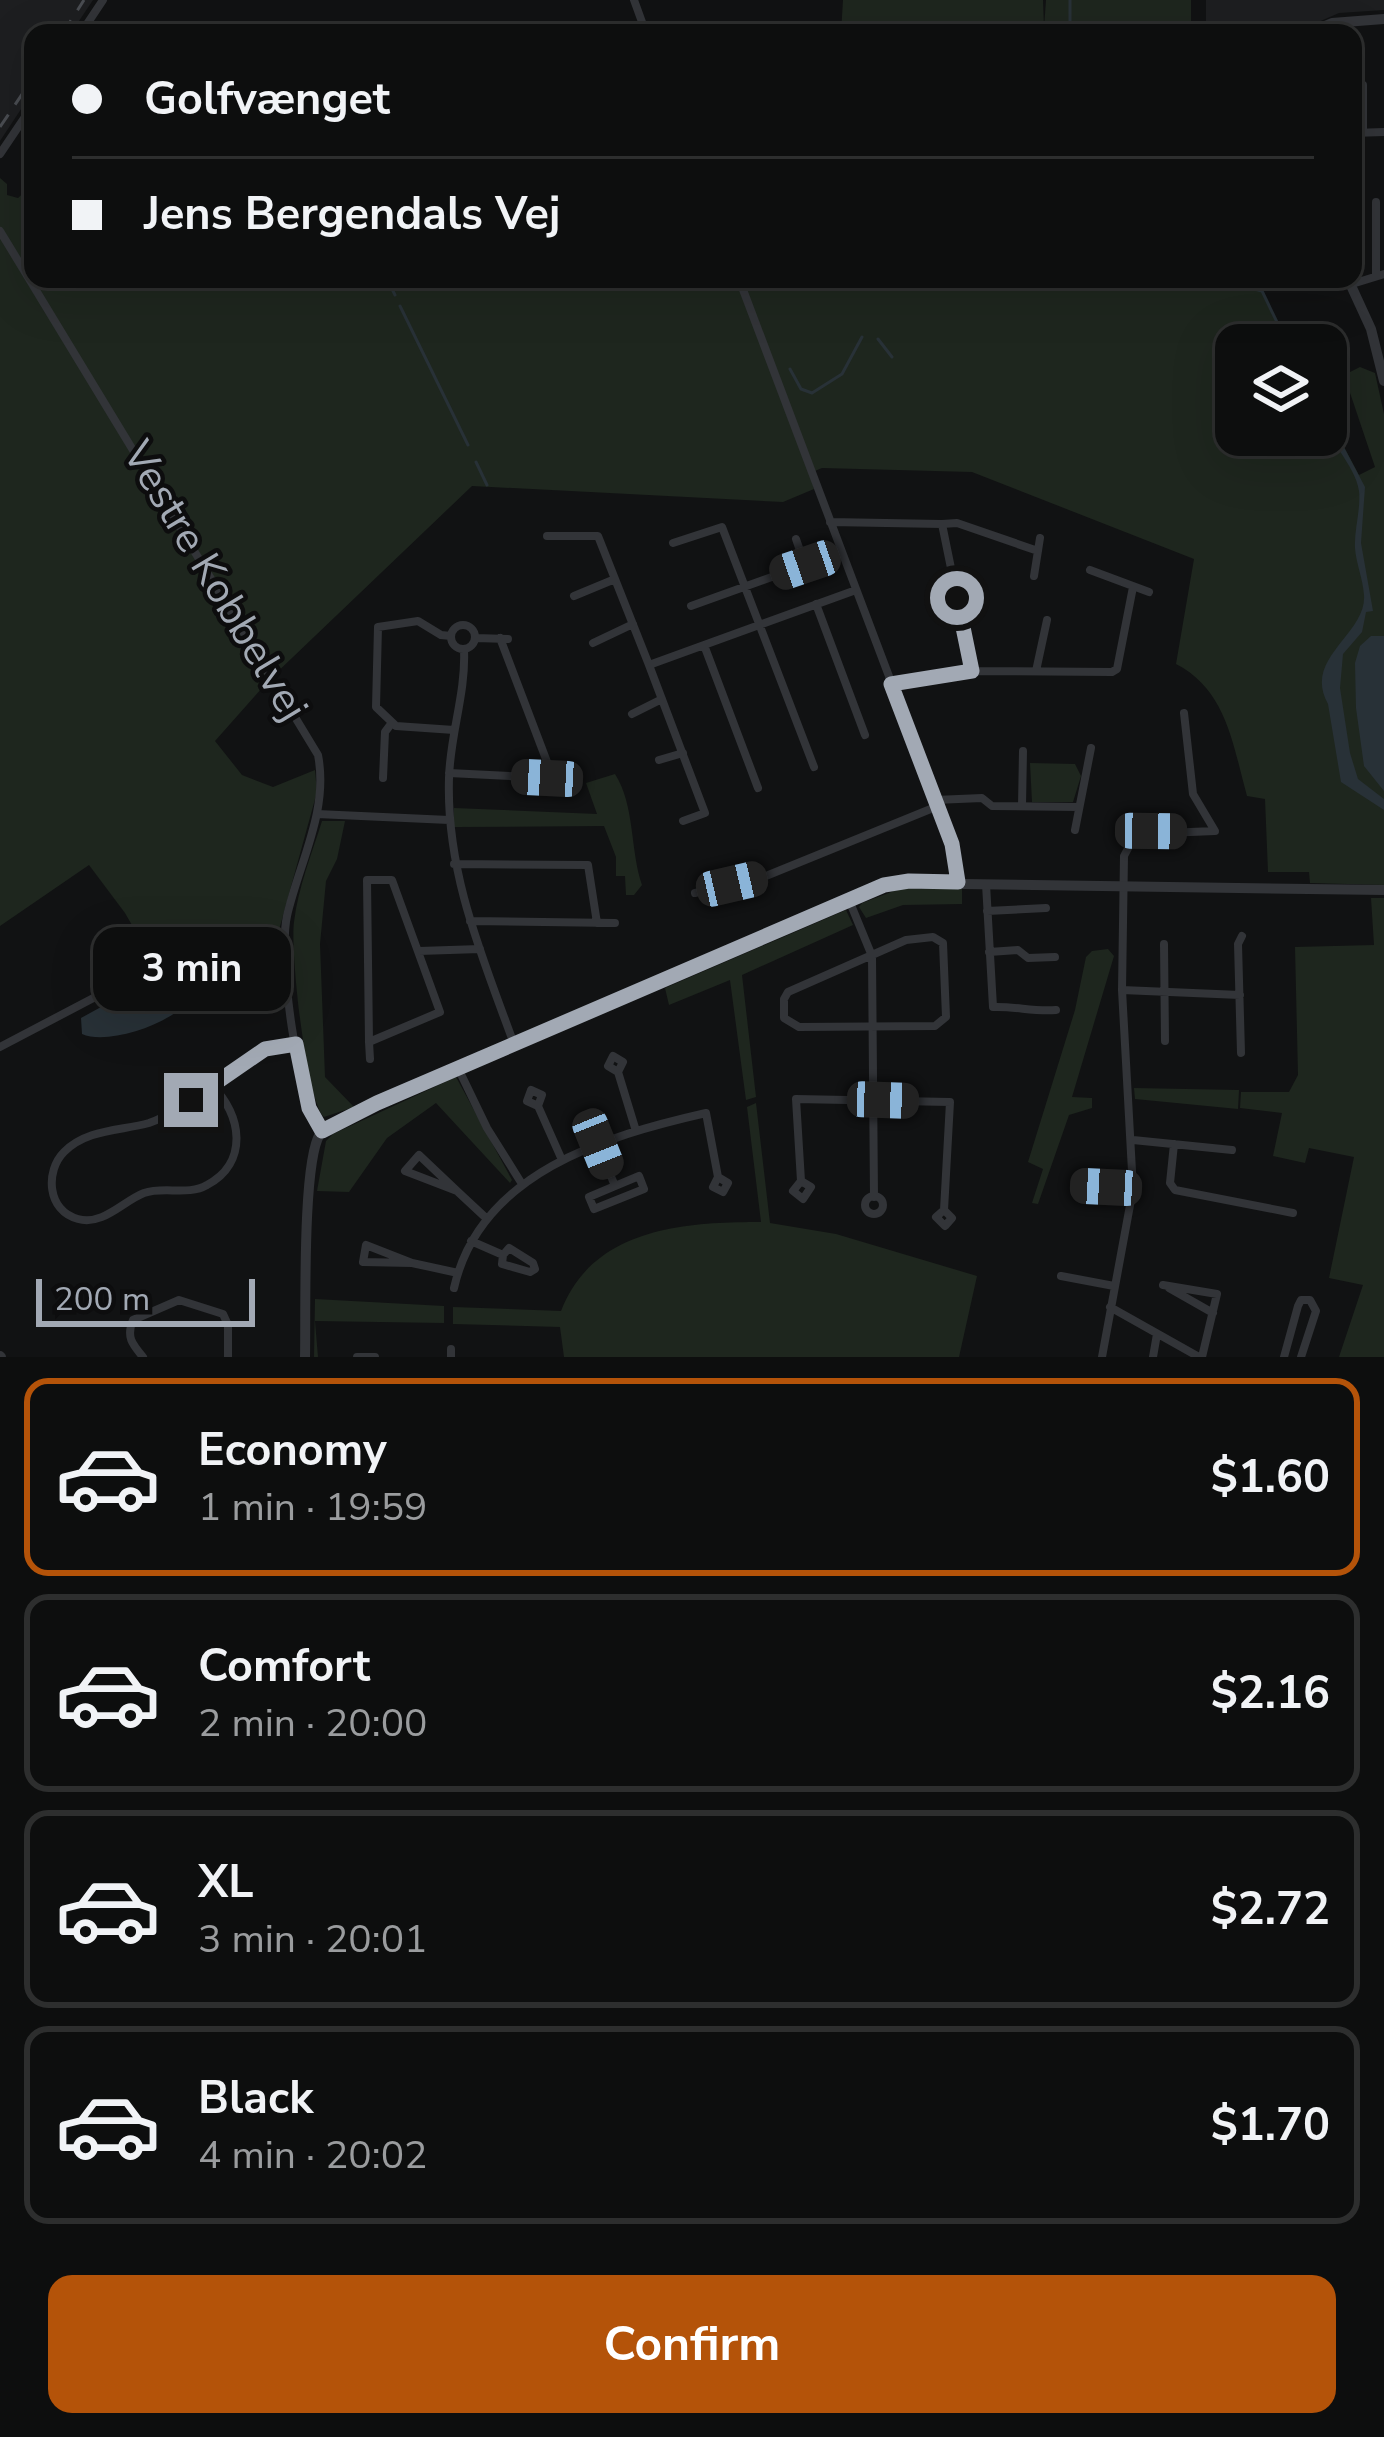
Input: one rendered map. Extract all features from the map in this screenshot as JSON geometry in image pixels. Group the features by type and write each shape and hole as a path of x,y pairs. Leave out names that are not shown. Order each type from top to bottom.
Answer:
{"street":[{"path":"1330,24 1384,19"},
{"path":"1362,95 1363,85"},
{"path":"0,154 24,118"},
{"path":"1376,202 1380,274"},
{"name":"Vestre Kobbelvej","path":"0,231 24,270"},
{"name":"Vestre Kobbelvej","path":"35,288 308,734 321,773 317,814 286,919 286,958 309,1108 322,1131"},
{"path":"742,288 937,803 956,859 958,882"},
{"path":"1353,288 1371,329 1384,381"},
{"path":"830,522 957,524 1037,551"},
{"path":"942,524 972,671"},
{"path":"673,543 722,527 814,767"},
{"path":"547,536 598,536 705,813 683,821"},
{"path":"1034,576 1040,538"},
{"path":"691,606 805,565 796,539"},
{"path":"1090,570 1149,592"},
{"path":"574,596 615,579"},
{"path":"891,684 972,671 1117,669 1133,587"},
{"path":"649,665 856,590"},
{"path":"817,604 865,735"},
{"path":"1036,671 1046,620"},
{"path":"451,636 418,622 378,626 376,707 391,724 454,730"},
{"path":"464,625 472,628 476,638 464,650 453,644 451,636 464,625"},
{"path":"592,644 633,625"},
{"path":"476,638 504,639 549,767 547,778"},
{"path":"704,645 758,788"},
{"path":"464,650 448,820 470,921 514,1046"},
{"path":"632,714 662,699"},
{"path":"1102,1357 1133,1189 1122,989 1121,884 1126,849 1141,834 1215,831 1193,794 1184,713"},
{"path":"383,778 385,732 391,724"},
{"path":"1075,830 1091,748"},
{"path":"1022,806 1023,751"},
{"path":"659,760 682,753"},
{"path":"449,773 573,780"},
{"path":"695,893 760,878 937,803 982,799 992,806 1079,807"},
{"path":"317,814 448,820"},
{"path":"454,864 588,865 596,922"},
{"path":"369,1042 440,1012 392,880 367,880 369,1042 370,1059"},
{"path":"305,1357 310,1184 314,1148 322,1131 458,1068 899,882 1384,890"},
{"path":"986,882 994,1007 1056,1010"},
{"path":"849,900 872,956 874,1197"},
{"path":"987,911 1046,908"},
{"path":"470,921 615,923"},
{"path":"1241,1053 1238,944 1242,935"},
{"path":"933,937 943,943 946,1017 935,1026 799,1027 786,1021 783,1011 788,992 872,956 915,938 933,937"},
{"path":"1163,944 1165,1042"},
{"path":"419,951 479,949"},
{"path":"989,952 1018,950 1028,958 1055,957"},
{"path":"0,1047 162,962 286,958"},
{"path":"1122,989 1240,995"},
{"path":"212,1086 226,1098 237,1121 238,1143 228,1168 206,1186 151,1190 96,1219 77,1219 63,1210 54,1198 51,1180 55,1163 65,1151 97,1133 166,1116 265,1049 296,1044"},
{"path":"458,1068 522,1184"},
{"path":"618,1072 636,1131"},
{"path":"801,1181 796,1099 950,1102 944,1210"},
{"path":"538,1106 562,1160"},
{"path":"454,1288 471,1241 486,1218 522,1184 598,1144 706,1113 718,1177"},
{"path":"1133,1139 1232,1150"},
{"path":"598,1144 615,1186"},
{"path":"1174,1144 1170,1183 1175,1190 1293,1213"},
{"path":"457,1191 406,1171 419,1155 486,1218"},
{"path":"639,1176 644,1189 594,1209 589,1196 615,1186 639,1176"},
{"path":"1079,1186 1133,1189"},
{"path":"471,1241 503,1255"},
{"path":"412,1263 364,1262 363,1254 367,1245 412,1263 458,1273"},
{"path":"1061,1276 1114,1286"},
{"path":"1110,1307 1200,1357 1213,1312 1217,1294 1163,1285 1213,1312"},
{"path":"143,1357 129,1336 133,1320 179,1300 223,1314 228,1324 228,1357"},
{"path":"1284,1357 1298,1306 1301,1300 1310,1300 1316,1311 1301,1357"},
{"path":"1153,1357 1157,1334"},
{"path":"357,1357 375,1357"}],"shaded area":[{"path":"0,0 93,0 77,24 24,24 24,105 0,141"},
{"path":"843,0 1043,0 1044,24 842,24"},
{"path":"1046,0 1191,0 1191,24 1044,24"},
{"path":"1206,0 1384,0 1384,10 1339,13 1314,24 1206,24"},
{"path":"0,178 7,184 7,195 18,198 24,192 24,288 1251,288 1262,291 1278,324 1215,324 1215,456 1347,452 1359,475 1375,467 1347,374 1360,367 1375,373 1384,414 1384,885 1310,883 1309,872 1268,872 1265,799 1247,796 1217,704 1193,675 1176,664 1194,559 972,472 822,468 810,473 814,489 783,502 472,486 270,679 215,741 242,775 273,787 315,770 317,792 273,952 151,958 89,865 0,926"},
{"path":"1347,453 1365,487 1361,543 1373,611 1366,612 1362,632 1343,654 1340,688 1358,779 1384,799 1384,810 1341,782 1322,688 1323,673 1356,622 1364,595 1355,548 1359,491 1343,456"},
{"path":"1371,636 1384,636 1384,791 1364,766 1356,708 1355,663 1360,646"},
{"path":"1030,763 1075,764 1081,776 1073,802 1032,802"},
{"path":"615,774 626,800 642,885 634,895 626,895 625,876 616,876 616,857 604,826 454,827 454,808 597,814 586,783"},
{"path":"322,821 345,821 337,859 326,881 320,944 325,1077 354,1107 324,1117 306,1055 293,938 299,896"},
{"path":"902,888 962,889 962,904 903,905 866,918 859,907"},
{"path":"1371,898 1384,898 1384,1357 1339,1357 1363,1285 1329,1278 1354,1157 1309,1148 1305,1163 1273,1156 1282,1113 1240,1108 1241,1092 1289,1092 1298,1075 1295,947 1374,945"},
{"path":"846,910 853,925 742,975 756,1097 746,1100 730,980 669,1005 665,988"},
{"path":"1108,949 1114,956 1072,1097 1092,1098 1092,1108 1069,1115 1038,1204 1032,1203 1043,1169 1028,1162 1075,1010 1086,957"},
{"path":"180,974 190,979 193,995 173,1014 125,1034 82,1034 81,1018 150,980"},
{"path":"456,1077 510,1183 436,1103 387,1138 349,1192 317,1191 326,1141 333,1134"},
{"path":"1134,1088 1239,1090 1238,1109 1135,1099"},
{"path":"756,1103 770,1223 836,1234 977,1276 959,1357 564,1357 560,1327 453,1324 453,1307 561,1311 576,1283 595,1262 644,1235 702,1224 761,1222 747,1107"},
{"path":"315,1299 444,1306 444,1323 315,1321 318,1357 314,1357"}],"waterway":[{"path":"1070,0 1070,24"},
{"path":"392,288 395,295"},
{"path":"1251,288 1262,291 1278,324"},
{"path":"400,306 468,445"},
{"path":"790,369 801,389 812,393 842,374 862,337"},
{"path":"878,339 892,357"},
{"path":"476,462 487,485"}],"railway":[{"path":"69,24 84,0"},
{"path":"0,127 24,91"}],"route":[{"path":"191,1100 265,1049 296,1044 309,1108 322,1131 884,885 958,882 952,844 891,684 972,671 957,598"}]}
